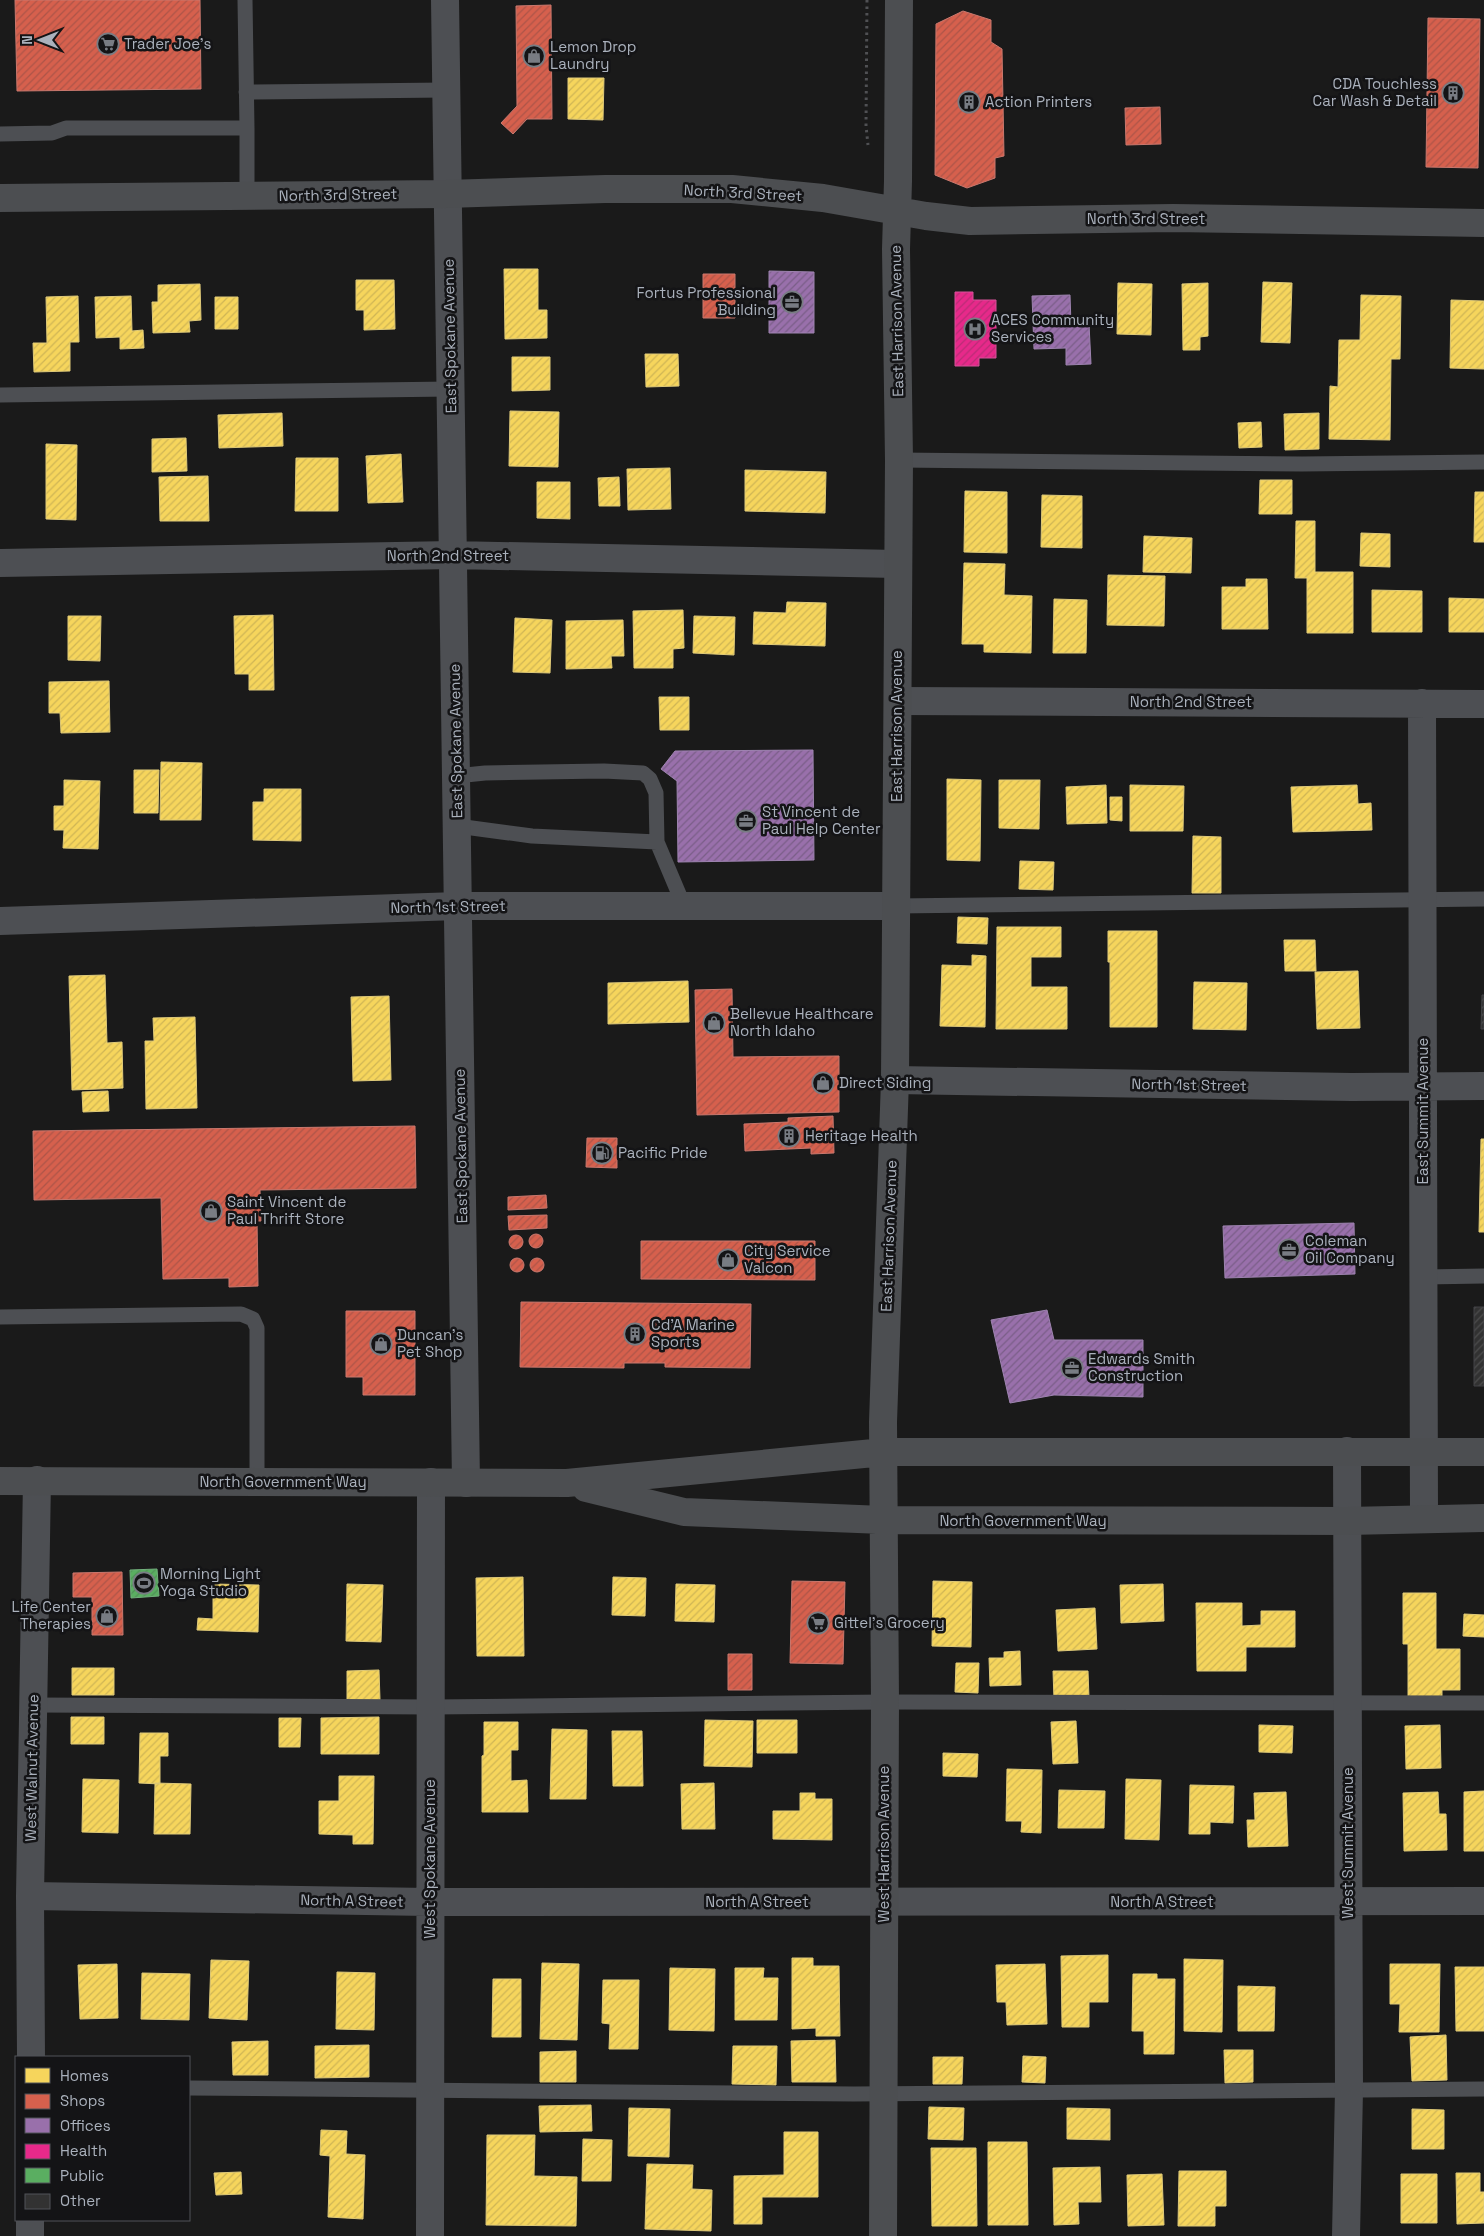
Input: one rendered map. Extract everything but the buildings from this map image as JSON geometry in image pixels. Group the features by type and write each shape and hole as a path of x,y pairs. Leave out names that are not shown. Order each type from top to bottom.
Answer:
{"main road":[{"name":"East Harrison Avenue","path":"884,1452 883,1422 895,1080 897,906 897,564 899,460 896,249 899,0"},
{"name":"North 3rd Street","path":"0,198 446,194 604,189 732,189 823,198 970,221 1173,218 1484,223"},
{"name":"North Government Way","path":"0,1481 567,1483 884,1452 1484,1452"},
{"name":"West Harrison Avenue","path":"883,2236 884,1452"},
{"name":"North Government Way","path":"567,1483 684,1512 883,1520 1347,1521 1484,1518"}],"street":[{"name":"East Spokane Avenue","path":"445,0 446,194 451,389 466,1483"},
{"name":"North 2nd Street","path":"0,563 453,555 897,564"},
{"name":"North 2nd Street","path":"898,701 1484,704"},
{"name":"East Summit Avenue","path":"1422,703 1424,1518"},
{"name":"North 1st Street","path":"0,921 458,906 897,906"},
{"name":"North 1st Street","path":"895,1080 1342,1087 1484,1086"},
{"name":"West Summit Avenue","path":"1346,2236 1349,2090 1347,1451"},
{"name":"West Walnut Avenue","path":"31,2056 30,1896 37,1480"},
{"name":"West Spokane Avenue","path":"430,2236 431,1482"},
{"name":"North A Street","path":"30,1896 429,1902 1484,1901"},
{"path":"30,2221 30,2236"}],"lane":[{"path":"245,0 247,196"},
{"path":"246,92 446,90"},
{"path":"0,134 52,133 66,128 247,128"},
{"path":"0,395 451,389"},
{"path":"899,460 1302,464 1484,462"},
{"path":"456,776 604,770 644,774 650,779 656,793 657,842 684,906"},
{"path":"457,826 532,836 657,842"},
{"path":"897,906 1423,898 1484,899"},
{"path":"1424,1277 1484,1276"},
{"path":"0,1318 241,1314 253,1319 257,1328 257,1482"},
{"path":"33,1705 432,1707 884,1702 1484,1703"},
{"path":"190,2088 884,2094 1484,2089"}],"path":[{"path":"867,0 866,126 869,151"}],"place":[{"name":"Trader Joe's","path":"108,44"},
{"name":"Lemon Drop Laundry","path":"534,56"},
{"name":"CDA Touchless Car Wash & Detail","path":"1453,93"},
{"name":"Action Printers","path":"969,102"},
{"name":"Fortus Professional Building","path":"792,302"},
{"name":"ACES Community Services","path":"975,329"},
{"name":"St Vincent de Paul Help Center","path":"746,821"},
{"name":"Bellevue Healthcare North Idaho","path":"714,1023"},
{"name":"Direct Siding","path":"823,1083"},
{"name":"Heritage Health","path":"789,1136"},
{"name":"Pacific Pride","path":"602,1153"},
{"name":"Saint Vincent de Paul Thrift Store","path":"211,1211"},
{"name":"Coleman Oil Company","path":"1289,1250"},
{"name":"City Service Valcon","path":"728,1260"},
{"name":"Cd'A Marine Sports","path":"635,1334"},
{"name":"Duncan's Pet Shop","path":"381,1344"},
{"name":"Edwards Smith Construction","path":"1072,1368"},
{"name":"Morning Light Yoga Studio","path":"144,1583"},
{"name":"Life Center Therapies","path":"107,1616"},
{"name":"Gittel's Grocery","path":"818,1623"}]}
